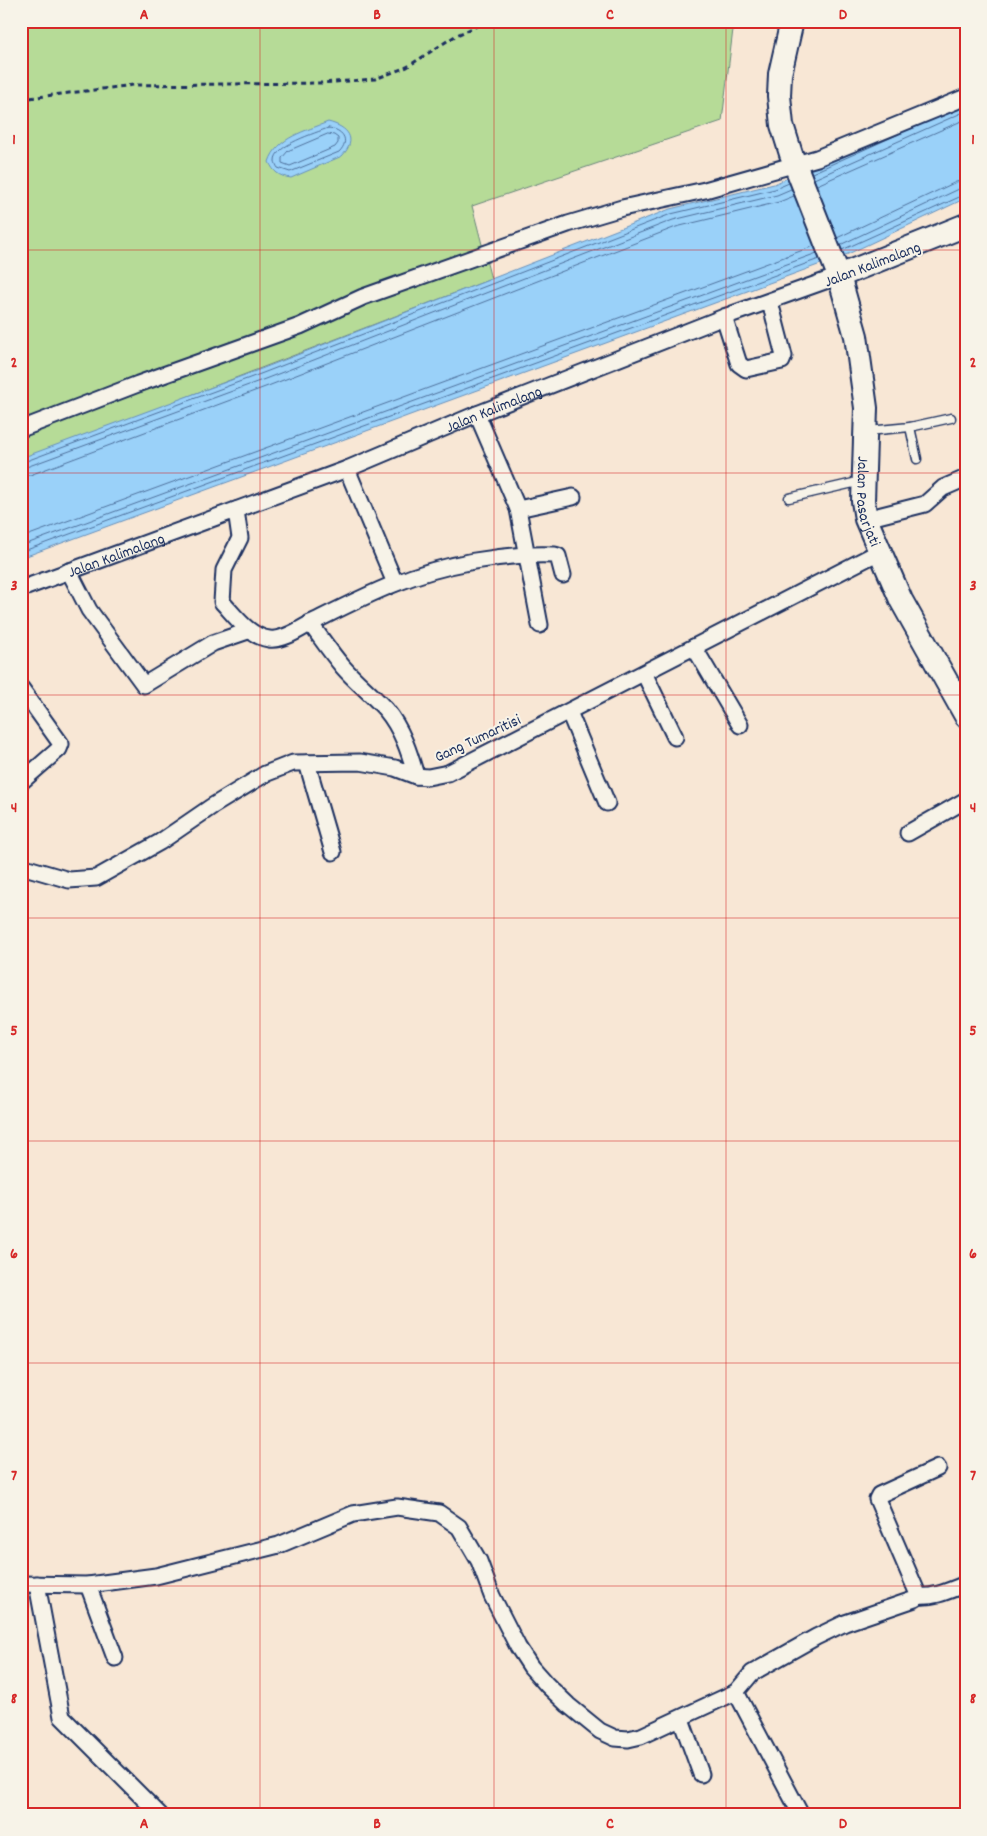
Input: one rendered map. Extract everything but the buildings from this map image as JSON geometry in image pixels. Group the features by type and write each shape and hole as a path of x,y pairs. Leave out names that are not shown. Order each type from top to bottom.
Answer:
{"main road":[{"name":"Jalan Pasarjati","path":"792,21 780,74 779,96 782,124 797,169 837,271 856,336 866,408 864,481 866,519 901,600 966,716"},
{"name":"Jalan Kalimalang","path":"837,271 966,226"}],"street":[{"path":"21,428 300,326 363,297 568,224 622,208 797,169 817,158 966,97"},
{"name":"Jalan Kalimalang","path":"21,589 347,469 477,414 724,317 770,302 837,271"},
{"path":"724,317 739,364 742,367 746,369 782,360 784,356 770,302"},
{"path":"477,414 518,509 540,625"},
{"path":"347,469 395,583"},
{"path":"866,519 925,504 943,488 966,478"},
{"path":"518,509 573,496"},
{"path":"236,510 240,538 224,570 222,602 248,631 272,640 291,634 310,623 395,583 429,572 472,562 527,554 558,556 563,575"},
{"name":"Gang Tumaritisi","path":"21,866 69,880 96,878 160,842 211,807 265,774 293,763 360,762 394,768 416,776 448,772 880,552"},
{"path":"69,571 89,610 144,685 212,644 248,631"},
{"path":"310,623 342,666 386,710 409,751 416,776"},
{"path":"694,647 740,725"},
{"path":"644,673 675,737"},
{"path":"21,688 61,744 59,749 21,782"},
{"path":"569,712 607,803"},
{"path":"307,763 333,852"},
{"path":"908,832 966,800"},
{"path":"918,1596 877,1499 879,1495 938,1468"},
{"path":"21,1584 88,1584 156,1576 279,1546 353,1514 397,1507 439,1513 459,1527 480,1561 492,1596 518,1647 531,1667 580,1716 600,1731 615,1738 628,1739 641,1736 681,1719 736,1692 752,1673 816,1636 845,1623 910,1602 918,1596 934,1595 966,1584"},
{"path":"37,1584 62,1717 160,1815"},
{"path":"88,1584 115,1658"},
{"path":"736,1692 802,1815"},
{"path":"681,1719 701,1774"}],"lane":[{"path":"866,432 910,427 951,418"},
{"path":"910,427 917,459"},
{"path":"789,498 864,481"}],"path":[{"path":"21,99 134,85 321,83 375,79 407,67 455,36 488,21"}],"green space":[{"path":"21,21 734,21 722,121 472,206 491,279 21,461"}],"water":[{"path":"966,99 966,198 848,254 21,558 21,458 261,369 670,209 774,184"},
{"path":"328,122 341,127 348,134 349,144 342,156 291,178 280,175 275,171 269,162 278,146 293,136"}]}
